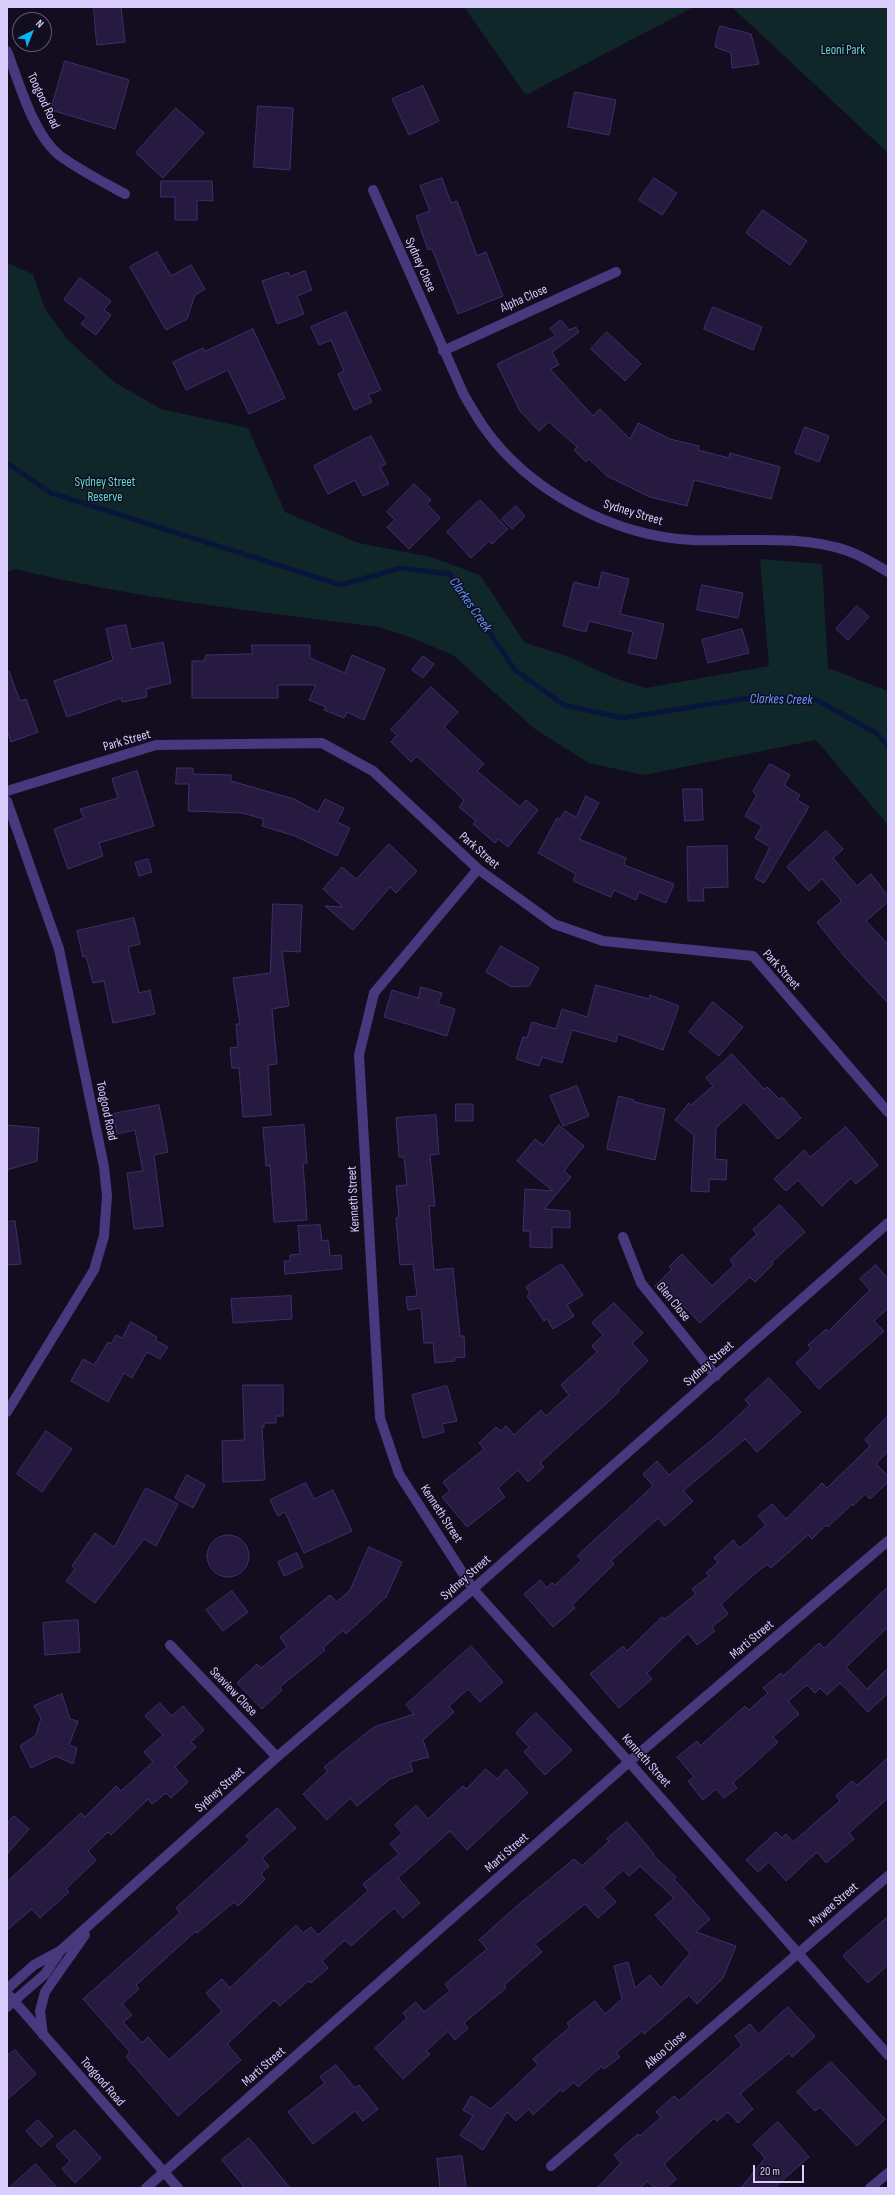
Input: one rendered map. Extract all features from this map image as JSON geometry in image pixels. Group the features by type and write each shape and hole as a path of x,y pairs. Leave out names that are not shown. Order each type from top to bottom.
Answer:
{"street":[{"name":"Toogood Road","path":"7,51 37,125 46,140 63,157 125,194"},
{"name":"Sydney Close","path":"373,190 443,351"},
{"name":"Alpha Close","path":"443,351 616,272"},
{"name":"Sydney Street","path":"443,351 464,395 483,427 510,457 537,481 568,503 607,521 648,534 690,540 803,542 823,544 848,551 888,572"},
{"name":"Park Street","path":"7,791 156,745 322,743 373,771 478,869 554,924 603,941 753,956 888,1112"},
{"name":"Toogood Road","path":"7,801 58,949 104,1167 107,1196 104,1236 94,1270 7,1412"},
{"name":"Kenneth Street","path":"478,869 374,993 358,1055 380,1418 399,1474 473,1589 629,1762 888,2055"},
{"name":"Sydney Street","path":"7,1988 34,1965 60,1951 276,1756 473,1589 888,1223"},
{"name":"Glen Close","path":"623,1237 641,1283 716,1376"},
{"name":"Marti Street","path":"146,2188 629,1762 888,1541"},
{"name":"Seaview Close","path":"170,1645 276,1756"},
{"name":"Mywee Street","path":"798,1954 888,1876"},
{"path":"43,2035 40,2011 45,1992 95,1920"},
{"name":"Sydney Street","path":"10,2004 45,1974 60,1951"},
{"name":"Alkoo Close","path":"551,2166 798,1954"},
{"name":"Toogood Road","path":"7,1993 10,2004 43,2035 178,2188"},
{"path":"870,2188 888,2173"}],"green space":[{"path":"464,7 694,7 526,95"},
{"name":"Leoni Park","path":"732,7 888,7 888,153"},
{"name":"Sydney Street Reserve","path":"7,263 33,274 45,309 67,339 114,382 161,409 248,428 285,512 358,543 431,557 480,575 525,643 567,656 614,678 646,688 769,666 760,559 822,564 828,668 888,691 888,825 816,740 644,775 589,763 536,730 453,655 407,636 378,627 242,610 151,596 16,569 7,572"}],"building":[{"path":"94,7 121,7 125,42 97,45"},
{"path":"720,26 751,34 759,64 732,68 731,53 715,47"},
{"path":"65,61 129,80 115,129 51,110"},
{"path":"423,86 439,121 409,135 392,99"},
{"path":"575,92 616,100 609,135 568,127"},
{"path":"258,106 293,108 290,170 254,167"},
{"path":"176,108 204,133 163,178 136,153"},
{"path":"442,178 451,203 457,201 477,256 486,252 503,296 458,314 432,249 428,250 416,216 430,211 420,186"},
{"path":"654,178 677,193 662,215 639,200"},
{"path":"161,181 212,181 213,201 197,200 197,220 175,220 175,197 161,197"},
{"path":"763,210 807,241 790,265 746,233"},
{"path":"157,252 171,276 191,265 205,289 195,295 187,319 166,330 130,267"},
{"path":"305,271 312,290 297,296 304,314 277,324 262,281 288,272 290,276"},
{"path":"80,278 111,301 104,310 111,315 96,335 81,324 87,317 64,300"},
{"path":"713,307 762,327 753,350 704,329"},
{"path":"346,312 381,390 368,395 372,402 354,410 338,374 344,371 331,340 319,345 311,327"},
{"path":"561,320 569,330 576,327 579,332 552,352 559,365 550,369 593,416 600,409 630,439 638,423 670,439 699,446 698,450 729,458 730,453 780,467 771,499 694,480 687,506 650,497 607,476 589,459 586,462 574,450 577,447 549,422 539,431 520,411 497,364 556,336 550,329"},
{"path":"253,329 285,398 249,414 228,370 186,390 173,362 203,348 205,351"},
{"path":"607,332 641,364 625,381 591,349"},
{"path":"805,427 829,436 819,462 795,453"},
{"path":"371,436 386,464 380,467 389,484 363,496 355,480 328,494 314,466"},
{"path":"414,484 431,500 427,504 440,518 409,549 387,527 395,520 387,512"},
{"path":"480,500 508,529 492,544 489,541 471,558 447,532"},
{"path":"516,506 525,516 512,529 502,519"},
{"path":"602,572 629,579 620,614 664,624 656,659 628,653 633,632 589,621 586,632 563,626 574,582 598,588"},
{"path":"702,585 743,593 738,618 697,610"},
{"path":"857,606 869,617 848,640 836,629"},
{"path":"126,625 131,649 163,642 171,683 146,689 147,697 122,702 121,698 67,717 54,681 113,660 106,629"},
{"path":"742,629 749,653 708,663 702,640"},
{"path":"252,645 310,645 310,658 345,673 352,655 385,669 364,720 347,712 344,718 324,710 326,707 309,700 316,685 278,685 278,698 192,698 192,661 204,661 206,655 252,654"},
{"path":"423,656 434,664 423,678 412,670"},
{"path":"7,671 9,671 20,701 26,699 38,732 11,742 7,729"},
{"path":"431,687 458,712 444,727 484,764 477,771 520,807 526,800 538,810 508,847 498,839 495,843 473,824 476,821 459,807 464,800 417,756 411,762 391,742 397,735 391,730"},
{"path":"770,764 790,775 784,785 800,795 797,800 809,807 764,883 755,878 770,847 755,838 762,826 745,816 757,795 753,792"},
{"path":"177,768 193,768 193,774 231,775 231,781 294,799 318,812 325,799 344,808 337,822 350,828 337,856 295,836 262,826 264,819 242,813 188,811 189,784 176,784"},
{"path":"137,771 154,826 99,843 103,856 68,869 54,829 84,818 80,809 118,798 112,779"},
{"path":"683,789 702,789 703,820 685,821"},
{"path":"586,796 599,803 579,839 626,858 624,865 674,884 666,903 639,892 636,900 614,890 611,897 573,881 576,874 538,853 557,818 560,819 565,811 576,817"},
{"path":"826,831 843,849 833,858 857,886 871,874 888,896 888,902 866,921 888,944 888,1003 844,956 817,922 841,902 840,899 822,879 809,891 787,867"},
{"path":"389,844 417,871 396,893 390,887 353,930 325,906 343,907 323,889 342,867 356,879"},
{"path":"727,846 728,887 703,888 704,901 688,901 687,847"},
{"path":"148,859 152,872 139,876 135,863"},
{"path":"273,904 302,905 300,952 282,951 289,1006 272,1009 277,1064 268,1065 271,1115 243,1117 239,1068 232,1068 230,1048 238,1047 236,1024 240,1024 233,978 270,973"},
{"path":"134,918 140,944 128,947 139,993 150,990 155,1014 113,1023 104,981 93,983 86,956 83,957 77,931"},
{"path":"501,946 539,968 529,986 511,987 486,972"},
{"path":"596,985 649,999 650,995 679,1006 663,1050 618,1034 616,1042 572,1030 562,1063 542,1057 539,1066 516,1059 523,1037 527,1038 532,1022 556,1029 562,1009 587,1017"},
{"path":"421,987 442,993 438,1004 455,1009 447,1036 384,1017 392,990 418,998"},
{"path":"713,1002 743,1027 719,1056 689,1032"},
{"path":"732,1054 764,1089 767,1087 779,1099 782,1097 801,1118 778,1139 744,1102 716,1128 715,1159 727,1160 726,1180 709,1179 709,1192 691,1191 694,1135 675,1120 689,1103 691,1105 713,1086 706,1078"},
{"path":"577,1086 589,1116 563,1126 550,1096"},
{"path":"619,1096 634,1100 634,1102 665,1109 655,1160 607,1149"},
{"path":"456,1104 473,1104 473,1121 456,1121"},
{"path":"159,1105 168,1152 154,1155 163,1226 134,1229 127,1173 143,1171 135,1130 117,1134 113,1114"},
{"path":"436,1115 439,1154 430,1155 435,1206 429,1206 434,1270 453,1268 460,1336 464,1336 465,1357 454,1358 455,1361 435,1363 433,1343 424,1343 421,1308 408,1310 406,1297 417,1296 413,1264 400,1265 396,1218 399,1217 396,1186 407,1185 404,1157 399,1157 396,1118"},
{"path":"7,1125 39,1128 37,1161 7,1170"},
{"path":"304,1125 307,1163 303,1163 307,1220 274,1222 270,1165 266,1166 263,1128"},
{"path":"559,1125 584,1146 564,1171 571,1177 544,1209 570,1211 570,1228 552,1227 552,1248 530,1247 530,1231 523,1231 525,1189 553,1191 517,1161 535,1139 543,1145"},
{"path":"846,1127 878,1165 856,1184 851,1178 822,1206 798,1180 786,1191 774,1179 804,1150 810,1157"},
{"path":"780,1205 805,1232 772,1262 773,1264 755,1282 750,1277 700,1323 676,1298 671,1302 655,1286 672,1269 669,1267 682,1254 712,1286 734,1265 730,1260 757,1234 753,1230"},
{"path":"15,1221 21,1264 7,1265 7,1222"},
{"path":"320,1225 322,1241 328,1240 330,1256 341,1255 342,1269 285,1274 284,1261 290,1261 290,1255 300,1254 298,1226"},
{"path":"562,1264 583,1295 567,1305 574,1316 553,1329 547,1319 544,1321 527,1296 530,1294 526,1287"},
{"path":"876,1265 888,1279 888,1308 874,1321 884,1331 819,1389 796,1363 811,1349 808,1345 826,1329 828,1332 870,1290 860,1279"},
{"path":"291,1296 292,1319 233,1323 231,1299"},
{"path":"614,1303 643,1333 632,1343 648,1361 618,1390 619,1392 540,1463 544,1467 528,1482 518,1470 498,1488 505,1497 467,1527 442,1497 450,1491 443,1482 484,1449 479,1443 496,1427 501,1431 506,1426 514,1435 541,1410 546,1416 569,1395 561,1385 597,1352 592,1346 603,1335 592,1323"},
{"path":"131,1322 157,1337 155,1340 168,1347 160,1359 147,1352 132,1378 124,1373 108,1402 71,1381 83,1359 94,1365 108,1342 111,1344 116,1335 122,1338"},
{"path":"769,1378 801,1412 757,1452 745,1439 683,1491 693,1501 665,1526 658,1518 611,1561 614,1564 572,1605 575,1608 553,1627 524,1594 540,1580 547,1588 552,1583 555,1585 582,1560 577,1556 653,1486 643,1474 657,1461 669,1475 714,1438 750,1405 745,1400"},
{"path":"243,1385 283,1385 283,1416 276,1416 276,1423 264,1423 264,1427 262,1427 265,1480 223,1482 222,1441 244,1440"},
{"path":"447,1386 457,1421 442,1424 444,1432 423,1438 412,1395"},
{"path":"888,1416 888,1451 876,1464 888,1476 888,1482 870,1499 865,1494 828,1527 826,1525 812,1539 808,1535 771,1568 767,1564 750,1578 721,1604 728,1614 712,1627 715,1631 697,1645 688,1633 647,1673 652,1679 619,1708 590,1674 623,1646 627,1651 662,1617 665,1619 696,1594 692,1589 709,1576 706,1573 718,1562 714,1558 733,1540 740,1548 766,1525 758,1516 772,1504 786,1519 822,1483 827,1488 870,1446 865,1440"},
{"path":"46,1431 72,1449 42,1492 17,1474"},
{"path":"187,1475 205,1485 193,1508 175,1498"},
{"path":"306,1483 314,1499 333,1490 352,1531 304,1553 285,1512 278,1516 270,1500"},
{"path":"146,1488 178,1504 156,1546 144,1539 95,1603 66,1581 75,1569 72,1566 95,1533 114,1547"},
{"path":"228,1535 243,1541 249,1556 243,1571 228,1577 213,1571 207,1556 213,1541"},
{"path":"369,1547 402,1562 386,1597 346,1634 343,1630 323,1648 325,1650 280,1687 282,1690 262,1709 237,1683 257,1664 261,1668 287,1647 280,1637 330,1595 337,1602 350,1590"},
{"path":"297,1553 303,1567 284,1576 278,1562"},
{"path":"888,1587 888,1627 846,1667 867,1689 888,1668 888,1693 868,1712 840,1683 827,1695 820,1688 815,1693 807,1685 788,1701 799,1714 773,1737 778,1742 733,1783 737,1788 724,1798 716,1789 703,1800 688,1781 694,1777 677,1757 697,1741 700,1746 745,1706 749,1710 768,1693 763,1688 781,1673 783,1676 819,1643 824,1648"},
{"path":"232,1591 248,1612 223,1631 206,1610"},
{"path":"78,1620 80,1652 45,1655 43,1623"},
{"path":"471,1646 503,1682 480,1702 468,1689 449,1706 454,1712 423,1740 429,1757 410,1762 413,1771 390,1779 357,1806 350,1798 327,1820 303,1794 328,1771 324,1767 374,1727 414,1714 406,1705"},
{"path":"62,1694 70,1719 78,1721 69,1745 77,1748 73,1764 56,1756 31,1768 20,1746 36,1735 41,1718 34,1706"},
{"path":"160,1703 172,1716 183,1706 204,1730 191,1742 196,1747 175,1767 188,1782 171,1798 166,1793 152,1804 148,1799 111,1835 108,1832 88,1851 96,1860 66,1889 69,1892 40,1918 32,1909 7,1930 7,1882 81,1813 85,1817 116,1786 121,1791 153,1762 144,1752 163,1735 145,1716"},
{"path":"536,1713 572,1750 545,1775 524,1752 529,1747 516,1733"},
{"path":"888,1758 888,1798 849,1833 854,1839 826,1863 817,1852 786,1881 769,1862 758,1872 746,1860 776,1832 782,1838 786,1834 793,1842 840,1801 836,1796 852,1781 857,1785"},
{"path":"486,1769 497,1779 506,1769 528,1793 467,1850 450,1831 398,1878 420,1903 403,1918 394,1908 351,1946 345,1940 322,1961 328,1968 311,1983 308,1981 280,2006 274,2000 227,2044 241,2060 178,2116 126,2057 130,2052 83,1999 180,1913 176,1908 250,1840 246,1836 277,1808 296,1828 262,1858 269,1866 261,1874 265,1879 238,1906 234,1902 197,1933 196,1931 136,1985 139,1989 122,2004 132,2015 123,2022 142,2043 148,2037 169,2060 222,2011 206,1993 222,1979 230,1988 296,1925 303,1933 311,1927 318,1935 368,1891 363,1884 399,1854 390,1844 402,1833 395,1825 416,1805 428,1819 463,1786 466,1789"},
{"path":"14,1816 29,1829 7,1854 7,1824"},
{"path":"627,1822 654,1854 653,1855 676,1877 674,1879 710,1919 696,1932 736,1946 723,1978 697,2004 689,1995 644,2034 642,2031 616,2053 620,2057 604,2069 602,2066 578,2087 574,2082 563,2092 560,2090 533,2115 529,2109 516,2121 507,2112 483,2150 460,2135 473,2116 463,2110 471,2096 491,2109 538,2065 533,2059 570,2027 567,2023 595,2001 605,2014 622,1999 614,1966 628,1962 635,1988 650,1975 661,1988 690,1953 655,1915 674,1898 640,1866 629,1876 623,1870 603,1888 616,1902 598,1918 585,1904 535,1944 542,1952 504,1985 506,1988 464,2023 468,2028 455,2040 448,2031 426,2051 430,2054 403,2079 375,2048 407,2018 403,2013 416,2002 424,2012 450,1991 445,1984 487,1949 479,1940 518,1905 574,1859 582,1866 609,1841 607,1839"},
{"path":"888,1917 888,1965 868,1983 843,1956"},
{"path":"788,2007 815,2036 792,2057 789,2053 740,2094 753,2109 738,2123 728,2112 717,2121 714,2118 664,2164 676,2179 666,2188 654,2188 648,2181 640,2188 597,2188 621,2163 614,2155 638,2134 640,2136 661,2117 656,2112 674,2096 679,2101 742,2045 735,2036 750,2024 758,2034"},
{"path":"15,2050 36,2074 7,2100 7,2056"},
{"path":"831,2062 885,2119 857,2146 820,2107 815,2111 797,2092"},
{"path":"336,2065 355,2088 359,2085 378,2109 363,2121 355,2111 313,2144 288,2112 325,2083 320,2077"},
{"path":"38,2120 53,2136 41,2147 26,2131"},
{"path":"778,2122 809,2157 774,2188 741,2188 765,2158 753,2145"},
{"path":"75,2130 101,2158 75,2183 62,2169 70,2161 56,2146"},
{"path":"249,2138 290,2188 245,2188 222,2160"},
{"path":"462,2156 466,2188 440,2188 437,2159"},
{"path":"36,2164 57,2188 9,2188"}],"waterway":[{"name":"Clarkes Creek","path":"7,463 51,493 341,585 400,568 450,574 515,670 564,705 622,718 756,697 815,699 876,733 888,746"}]}
